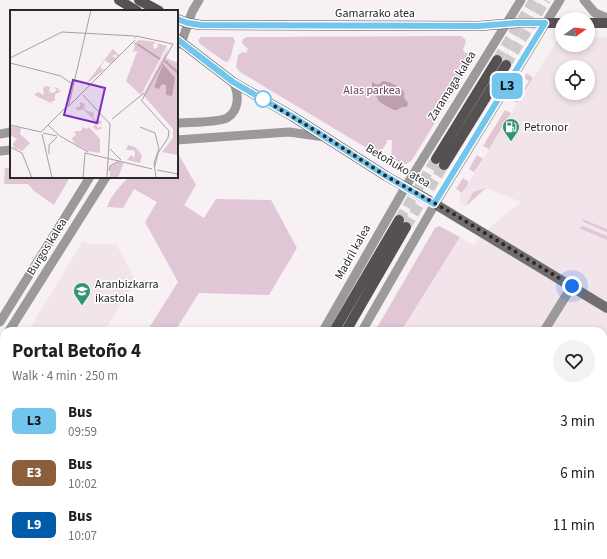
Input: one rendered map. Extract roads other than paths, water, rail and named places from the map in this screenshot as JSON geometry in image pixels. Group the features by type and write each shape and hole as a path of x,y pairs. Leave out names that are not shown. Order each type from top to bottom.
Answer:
{"main road":[{"path":"119,0 135,10"},
{"path":"139,0 157,10"},
{"name":"Gamarrako atea","path":"178,19 201,25 479,26 555,23"},
{"path":"595,23 607,23"},
{"name":"Betoñuko atea","path":"178,42 233,82 326,137 386,176 406,186 607,308"},
{"path":"440,162 501,63"},
{"name":"Madril kalea","path":"337,327 402,224 348,327"}],"street":[{"path":"178,42 183,38 192,12 199,0"},
{"name":"Zaramaga kalea","path":"406,186 521,0"},
{"path":"364,327 434,204 560,0"},
{"path":"584,0 595,13 607,18"},
{"path":"178,123 226,118 236,108 236,88 233,82"},
{"path":"0,134 10,132"},
{"path":"178,140 288,132 326,137"},
{"path":"0,151 10,150"},
{"name":"Burgos kalea","path":"0,322 89,178"},
{"name":"Burgos kalea","path":"12,327 105,178"},
{"name":"Madril kalea","path":"325,327 406,186"},
{"path":"546,327 572,286"}],"tunnel":[{"path":"497,60 534,0"},
{"path":"506,65 546,0"},
{"path":"399,220 436,159"},
{"path":"406,227 444,165"}],"place":[{"name":"Petronor","path":"511,142"},
{"name":"Aranbizkarra ikastola","path":"82,306"}],"park label":[{"name":"Alas parkea","path":"372,90"}]}
